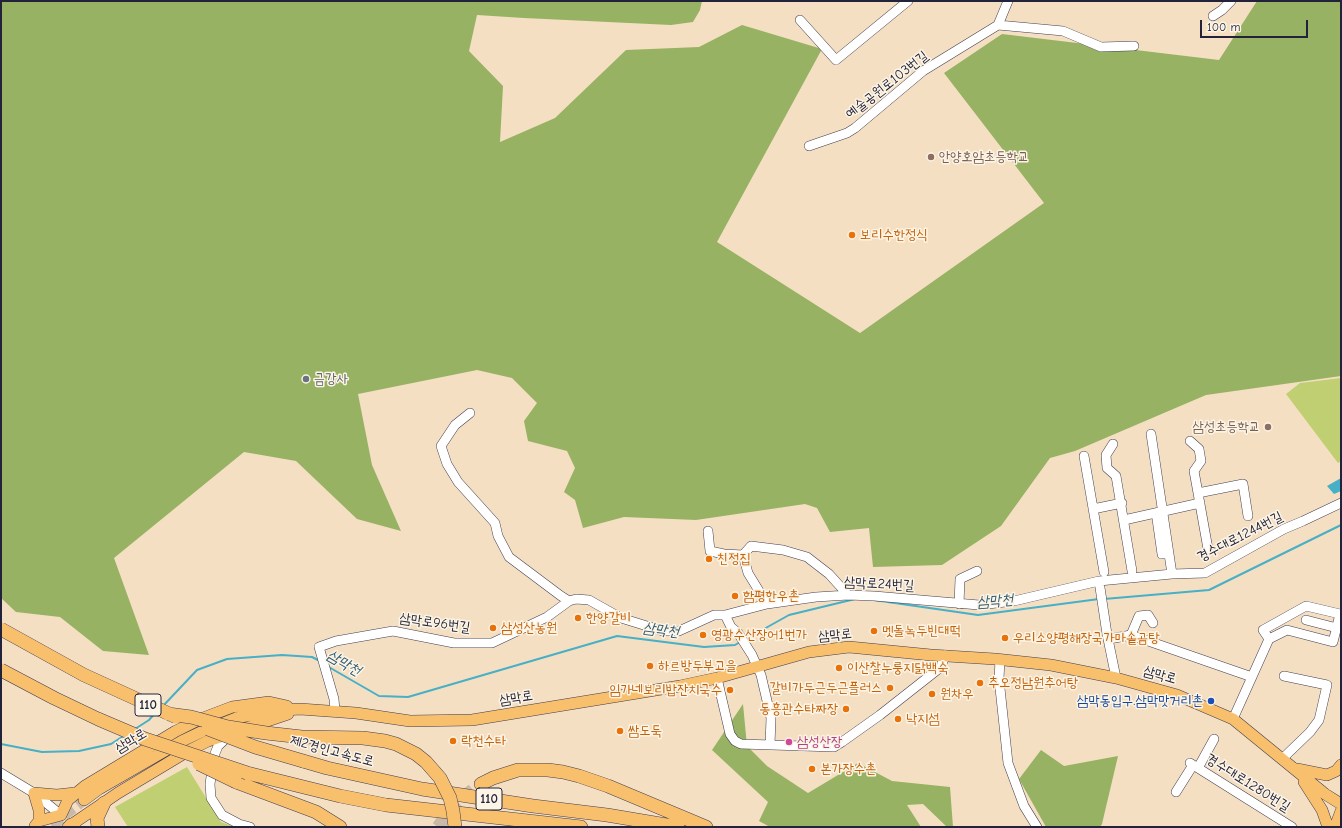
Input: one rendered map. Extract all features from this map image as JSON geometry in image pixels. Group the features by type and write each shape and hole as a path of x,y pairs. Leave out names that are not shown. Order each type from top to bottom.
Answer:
{"highway":[{"name":"제2경인고속도로","path":"1,629 84,675 168,714 255,747 327,768 422,789 533,806 607,814 678,827"},
{"name":"110","path":"1,670 60,701 145,739 247,773 340,796 386,805 581,827"},
{"path":"168,714 192,717 228,727 266,733 302,737 362,738 396,744 407,749 426,762 440,778 450,798 455,827"},
{"path":"145,739 236,782 316,812 340,827"},
{"path":"481,784 493,778 518,770 562,772 608,786 706,827"},
{"path":"98,827 97,818 104,803"}],"main road":[{"name":"삼막로","path":"84,800 113,781 182,741 236,718 270,711 300,709 335,711 410,721 472,720 680,686 717,678 809,652 849,647 1052,666 1116,678 1177,695 1233,719 1325,794 1341,804"},
{"name":"삼막로","path":"269,702 300,709 208,741 188,751 118,793 71,826 61,815 68,800 74,793 176,731 198,720 232,707 269,702"},
{"path":"1295,769 1327,775 1336,771 1341,766"},
{"path":"1295,769 1322,810 1328,827"},
{"path":"85,786 81,798 82,804 90,812"},
{"path":"61,815 40,824 39,810 34,793 57,795 74,793"},
{"path":"1335,827 1341,811"}],"street":[{"path":"800,20 836,60 908,1"},
{"path":"1008,1 998,25 1063,31 1101,47 1134,46"},
{"path":"1213,16 1231,1"},
{"name":"예술공원로103번길","path":"809,146 847,133 855,128 923,71 998,25"},
{"path":"470,413 455,425 441,446 447,464 458,482 495,523 498,536 510,557 569,601"},
{"path":"1151,434 1172,574"},
{"path":"1190,440 1199,449 1201,461 1194,471 1208,549"},
{"path":"1113,444 1106,455 1107,468 1116,476 1122,503 1132,571"},
{"path":"1084,456 1104,572"},
{"path":"1198,492 1243,484 1248,516"},
{"path":"1093,509 1122,503"},
{"path":"1124,520 1163,515 1200,503"},
{"name":"경수대로1244번길","path":"1099,581 1172,574 1205,573 1284,529 1303,522 1341,503"},
{"path":"708,531 710,551 724,554 743,554 751,546 783,550 807,557 829,574 848,595"},
{"path":"743,554 748,573 767,604"},
{"path":"959,604 960,579 978,571"},
{"path":"1099,581 1116,678"},
{"name":"삼막로24번길","path":"569,601 576,599 589,600 621,618 663,631 680,632 714,615 725,615 767,604 816,597 848,595 979,605 1014,601 1099,581"},
{"name":"삼막로96번길","path":"335,711 334,699 328,675 319,647 336,642 393,631 454,643 492,643 547,617 569,601"},
{"path":"1233,719 1269,639 1287,630 1333,642 1340,614 1306,606 1263,630 1269,639"},
{"path":"725,615 731,627 738,633 752,655 761,675 771,718 770,745"},
{"path":"1131,635 1139,616 1148,615 1153,623"},
{"path":"1282,620 1287,630"},
{"path":"1306,620 1337,628"},
{"path":"1109,639 1131,635 1252,677"},
{"path":"717,678 730,734 735,741 741,744 834,747 880,715 941,667 944,656"},
{"path":"1000,660 999,685 1008,762 1024,806 1038,827"},
{"path":"1282,759 1310,732 1319,720 1327,685 1284,676"},
{"path":"236,731 224,739 218,746 214,756 210,784 211,798 222,815 239,824 250,827"},
{"path":"1176,792 1214,739"},
{"name":"경수대로1280번길","path":"1194,765 1292,827"},
{"name":"삼막로","path":"1,773 34,793 61,815"}],"green space":[{"path":"1,1 702,1 700,10 693,22 671,25 477,15 469,51 503,86 500,142 555,118 626,50 699,47 742,25 822,49 717,242 860,333 1044,203 944,73 1002,34 1219,60 1257,1 1341,1 1341,376 1206,395 1075,451 1050,458 1001,526 942,565 873,567 869,528 830,532 817,508 805,504 696,520 624,517 583,528 575,500 564,492 575,468 567,451 528,441 524,421 537,403 512,378 477,370 358,394 372,465 401,531 357,519 296,461 244,452 114,558 149,655 103,651 60,617 16,612 1,598"},
{"path":"1341,378 1341,461 1338,463 1286,394 1300,383"},
{"path":"743,704 747,746 767,766 808,793 858,763 892,781 950,787 953,827 947,827 923,804 907,805 921,827 770,827 759,821 768,802 712,750"},
{"path":"1041,750 1064,766 1118,756 1102,824 1100,827 1046,827 1019,779"},
{"path":"187,767 221,822 235,827 128,827 115,807"}],"water":[{"path":"1341,478 1341,491 1334,494 1327,486"}],"waterway":[{"name":"삼막천","path":"1104,599 1209,590 1341,525"},
{"name":"삼막천","path":"746,639 789,615 855,599"},
{"name":"삼막천","path":"874,600 978,615 1099,599"},
{"name":"삼막천","path":"327,666 379,696 408,697 617,636 704,647 735,645 740,642"},
{"name":"삼막천","path":"163,706 197,670 227,659 282,655 312,657 320,661"},
{"name":"삼막천","path":"135,729 149,720 155,713"},
{"name":"삼막천","path":"1,744 42,752 79,751 111,744 125,735"}],"tunnel":[{"path":"438,827 451,809 481,784"},
{"path":"53,827 63,816 84,800"}],"place":[{"name":"안양호암초등학교","path":"931,157"},
{"name":"보리수한정식","path":"852,235"},
{"name":"금강사","path":"306,379"},
{"name":"삼성초등학교","path":"1268,427"},
{"name":"친정집","path":"709,559"},
{"name":"함평한우촌","path":"735,596"},
{"name":"한양갈비","path":"578,618"},
{"name":"삼성산농원","path":"493,628"},
{"name":"멧돌녹두빈대떡","path":"874,631"},
{"name":"영광수산장어1번가","path":"703,635"},
{"name":"우리소양평해장국가마솥곰탕","path":"1005,638"},
{"name":"하르방두부고을","path":"650,666"},
{"name":"이산찰누룽지닭백숙","path":"839,668"},
{"name":"추오정남원추어탕","path":"980,683"},
{"name":"갈비가두근두근플러스","path":"890,688"},
{"name":"임가네보리밥잔치국수","path":"730,690"},
{"name":"원차우","path":"932,694"},
{"name":"삼막동입구.삼막맛거리촌","path":"1211,701"},
{"name":"동흥관수타짜장","path":"846,709"},
{"name":"낙지섬","path":"898,719"},
{"name":"쌈도둑","path":"620,731"},
{"name":"락천수타","path":"453,741"},
{"name":"삼성산장","path":"789,742"},
{"name":"본가장수촌","path":"812,769"}]}
